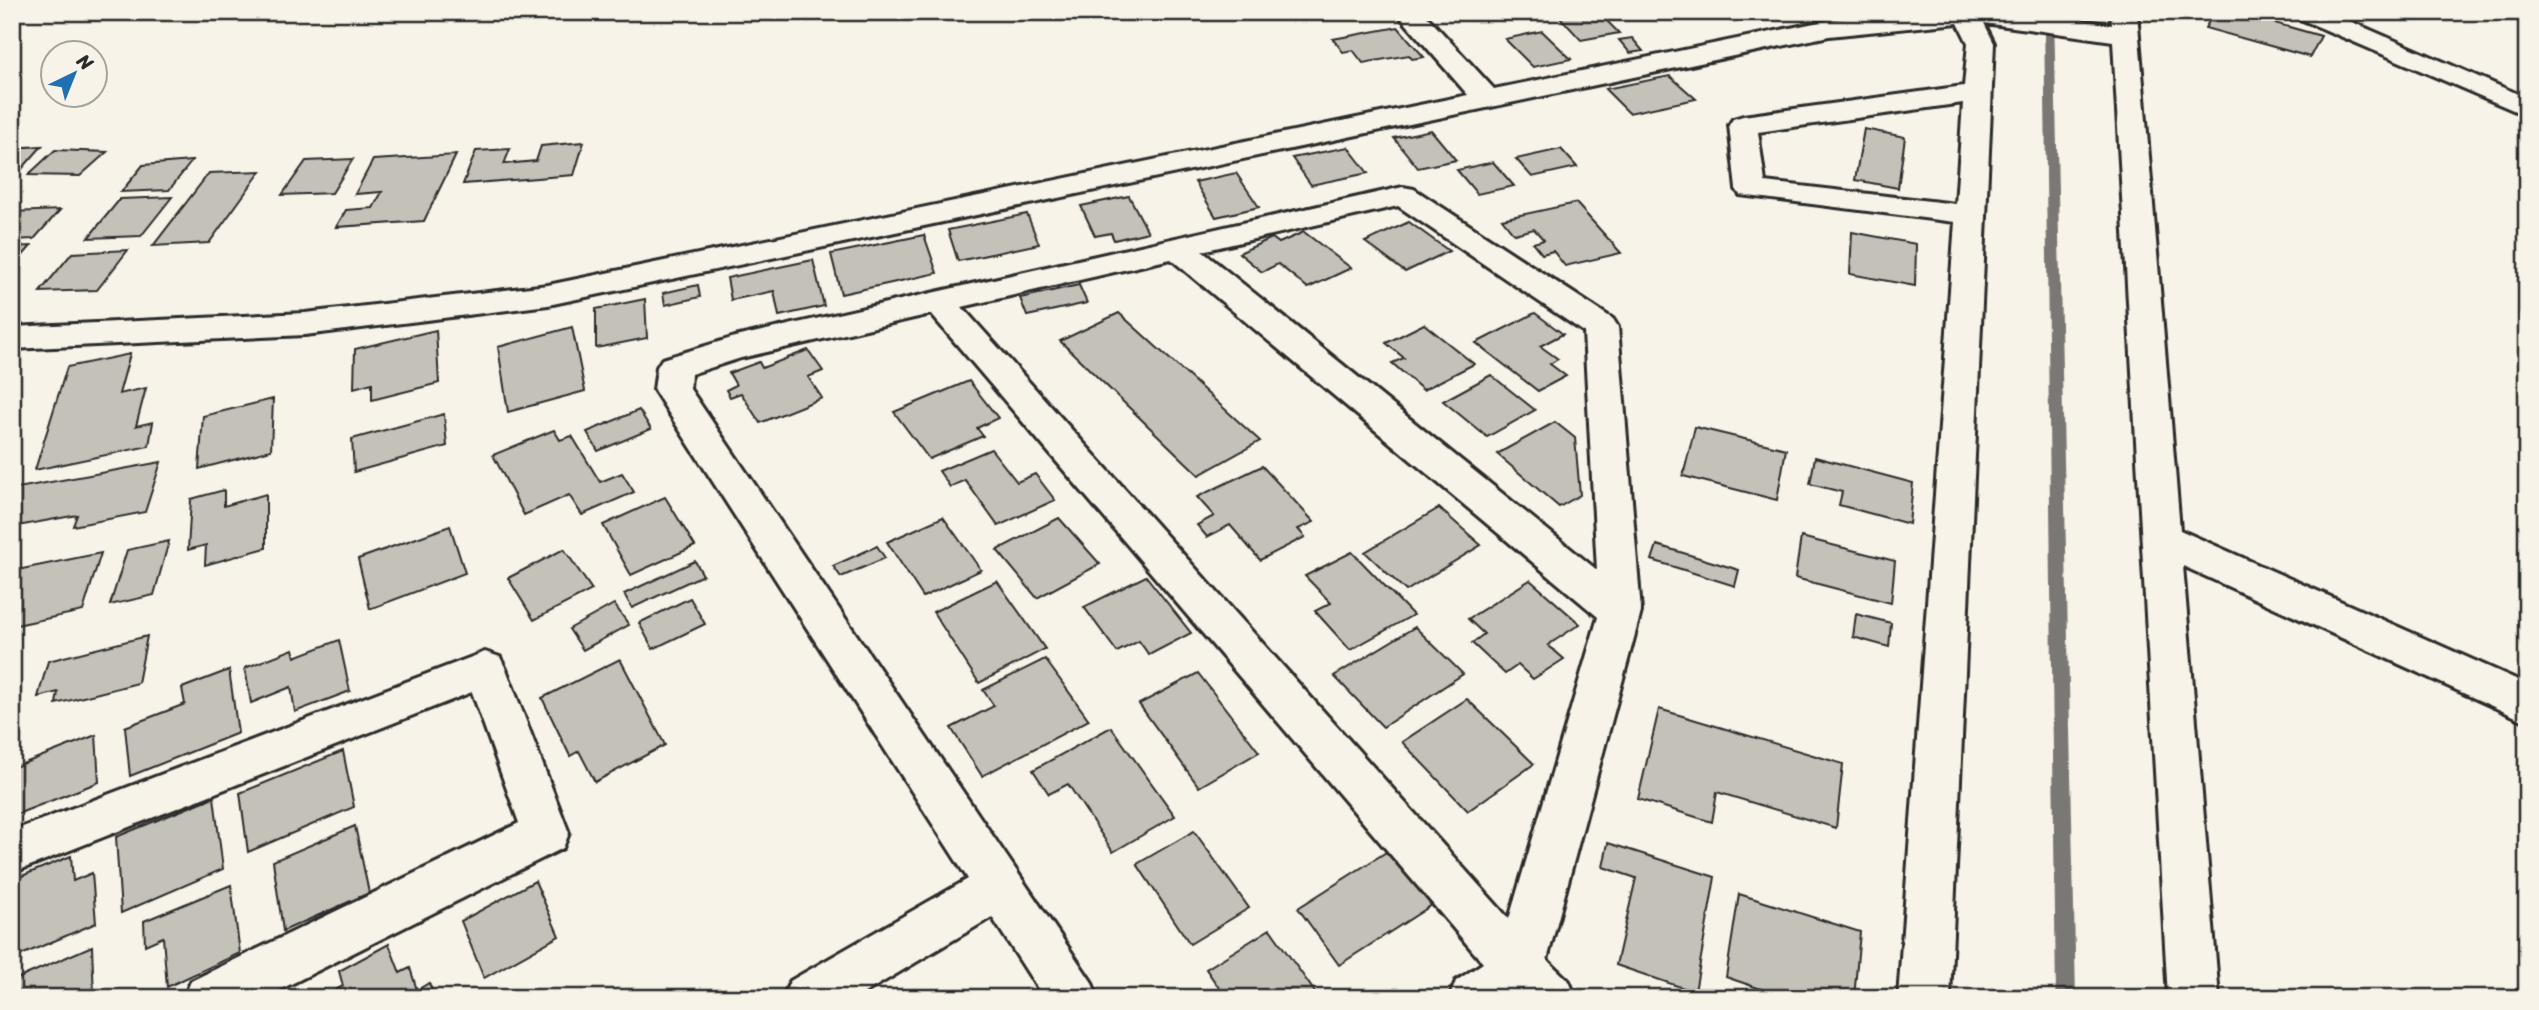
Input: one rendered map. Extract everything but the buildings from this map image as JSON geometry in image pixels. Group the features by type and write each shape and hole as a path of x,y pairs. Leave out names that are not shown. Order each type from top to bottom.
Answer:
{"street":[{"path":"1409,12 1488,100"},
{"path":"2307,12 2527,108"},
{"path":"1924,998 1980,43 1967,14"},
{"path":"12,338 305,324 548,295 1829,28 1967,14 2119,26 2194,998"},
{"path":"1970,215 1751,189 1743,125 1977,93"},
{"path":"1073,998 672,390 674,367 735,348 1403,195 1601,327 1620,612 1535,983"},
{"path":"1177,247 1620,612"},
{"path":"938,301 1535,983"},
{"path":"2160,538 2527,704"},
{"path":"12,852 485,669 546,833 209,998"},
{"path":"808,998 999,887"},
{"path":"1474,998 1535,983"}],"waterway":[{"path":"2049,12 2066,998"}]}
